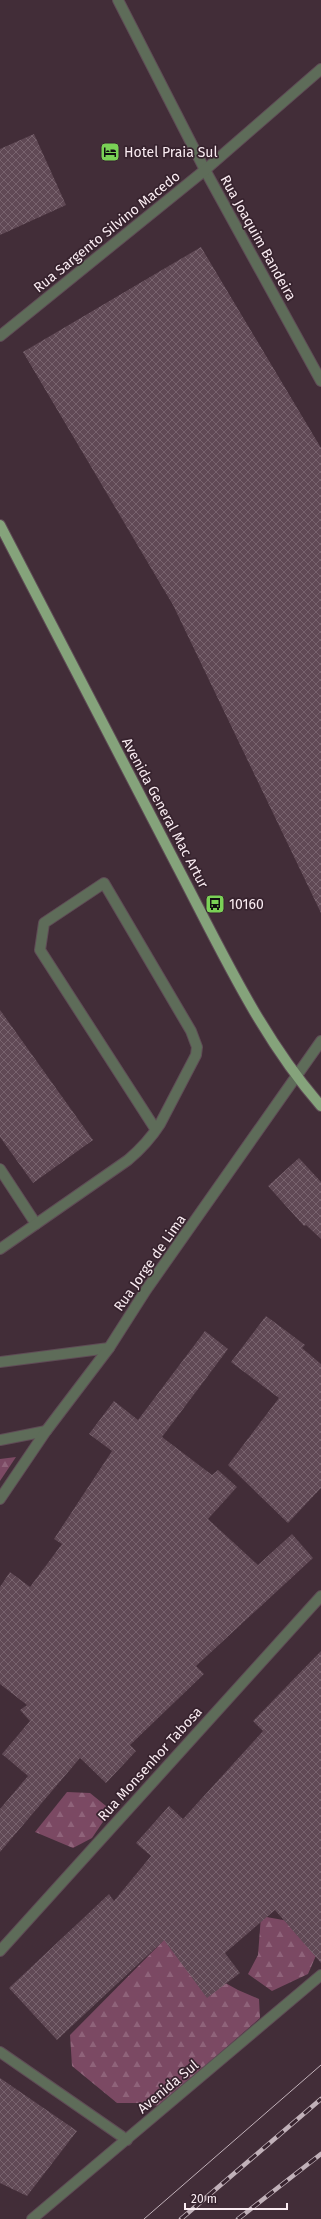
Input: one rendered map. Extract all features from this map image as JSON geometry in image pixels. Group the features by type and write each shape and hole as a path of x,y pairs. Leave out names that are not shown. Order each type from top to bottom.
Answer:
{"main road":[{"name":"Avenida General Mac Artur","path":"0,525 220,948 264,1027 296,1078 321,1106"}],"street":[{"name":"Rua Joaquim Bandeira","path":"118,0 205,170 321,381"},
{"name":"Rua Sargento Silvino Macedo","path":"0,336 205,170 321,69"},
{"path":"0,1249 128,1160 142,1148 156,1130 193,1062 197,1047 191,1031 104,883 44,923 40,950 156,1130"},
{"name":"Rua Jorge de Lima","path":"0,1499 46,1432 109,1348 146,1290 321,1041"},
{"path":"0,1169 36,1224"},
{"path":"0,1362 109,1348"},
{"path":"0,1440 46,1432"},
{"name":"Rua Monsenhor Tabosa","path":"0,1951 321,1596"},
{"name":"Avenida Sul","path":"32,2219 321,1975"},
{"path":"0,2052 126,2140"}],"green space":[{"path":"16,1457 0,1481 0,1459"},
{"path":"67,1792 90,1793 111,1810 92,1838 73,1848 35,1832"},
{"path":"261,1916 294,1922 318,1951 308,1974 272,1991 248,1974 258,1955"},
{"path":"167,1937 193,1965 238,1990 259,1999 260,2018 159,2106 143,2103 117,2103 72,2066 70,2035"}],"building":[{"path":"34,134 66,205 0,235 0,149"},
{"path":"201,247 321,448 321,913 173,605 23,352"},
{"path":"0,1010 93,1140 33,1183 0,1137"},
{"path":"299,1158 321,1182 321,1239 306,1225 304,1226 268,1186"},
{"path":"266,1316 305,1345 302,1348 321,1364 321,1488 288,1523 228,1465 279,1398 231,1362"},
{"path":"205,1331 228,1349 162,1437 212,1475 218,1470 237,1487 208,1519 258,1565 292,1534 313,1558 196,1666 204,1674 130,1745 136,1751 106,1783 80,1758 0,1852 0,1809 28,1776 2,1754 30,1721 20,1710 27,1705 0,1684 0,1587 10,1572 30,1587 62,1544 54,1539 112,1451 89,1434 114,1401 138,1420"},
{"path":"321,1651 321,1963 275,1910 225,1953 240,1973 207,1998 164,1940 57,2040 9,1988 109,1894 114,1901 151,1856 136,1843 169,1806 183,1819 263,1731 253,1721"},
{"path":"0,2078 77,2131 27,2196 0,2183"}],"tram line":[{"path":"144,2219 321,2065"}],"railway":[{"path":"181,2219 321,2099"},
{"path":"238,2219 321,2154"}],"place":[{"name":"Hotel Praia Sul","path":"110,152"},
{"name":"10160","path":"215,904"}]}
